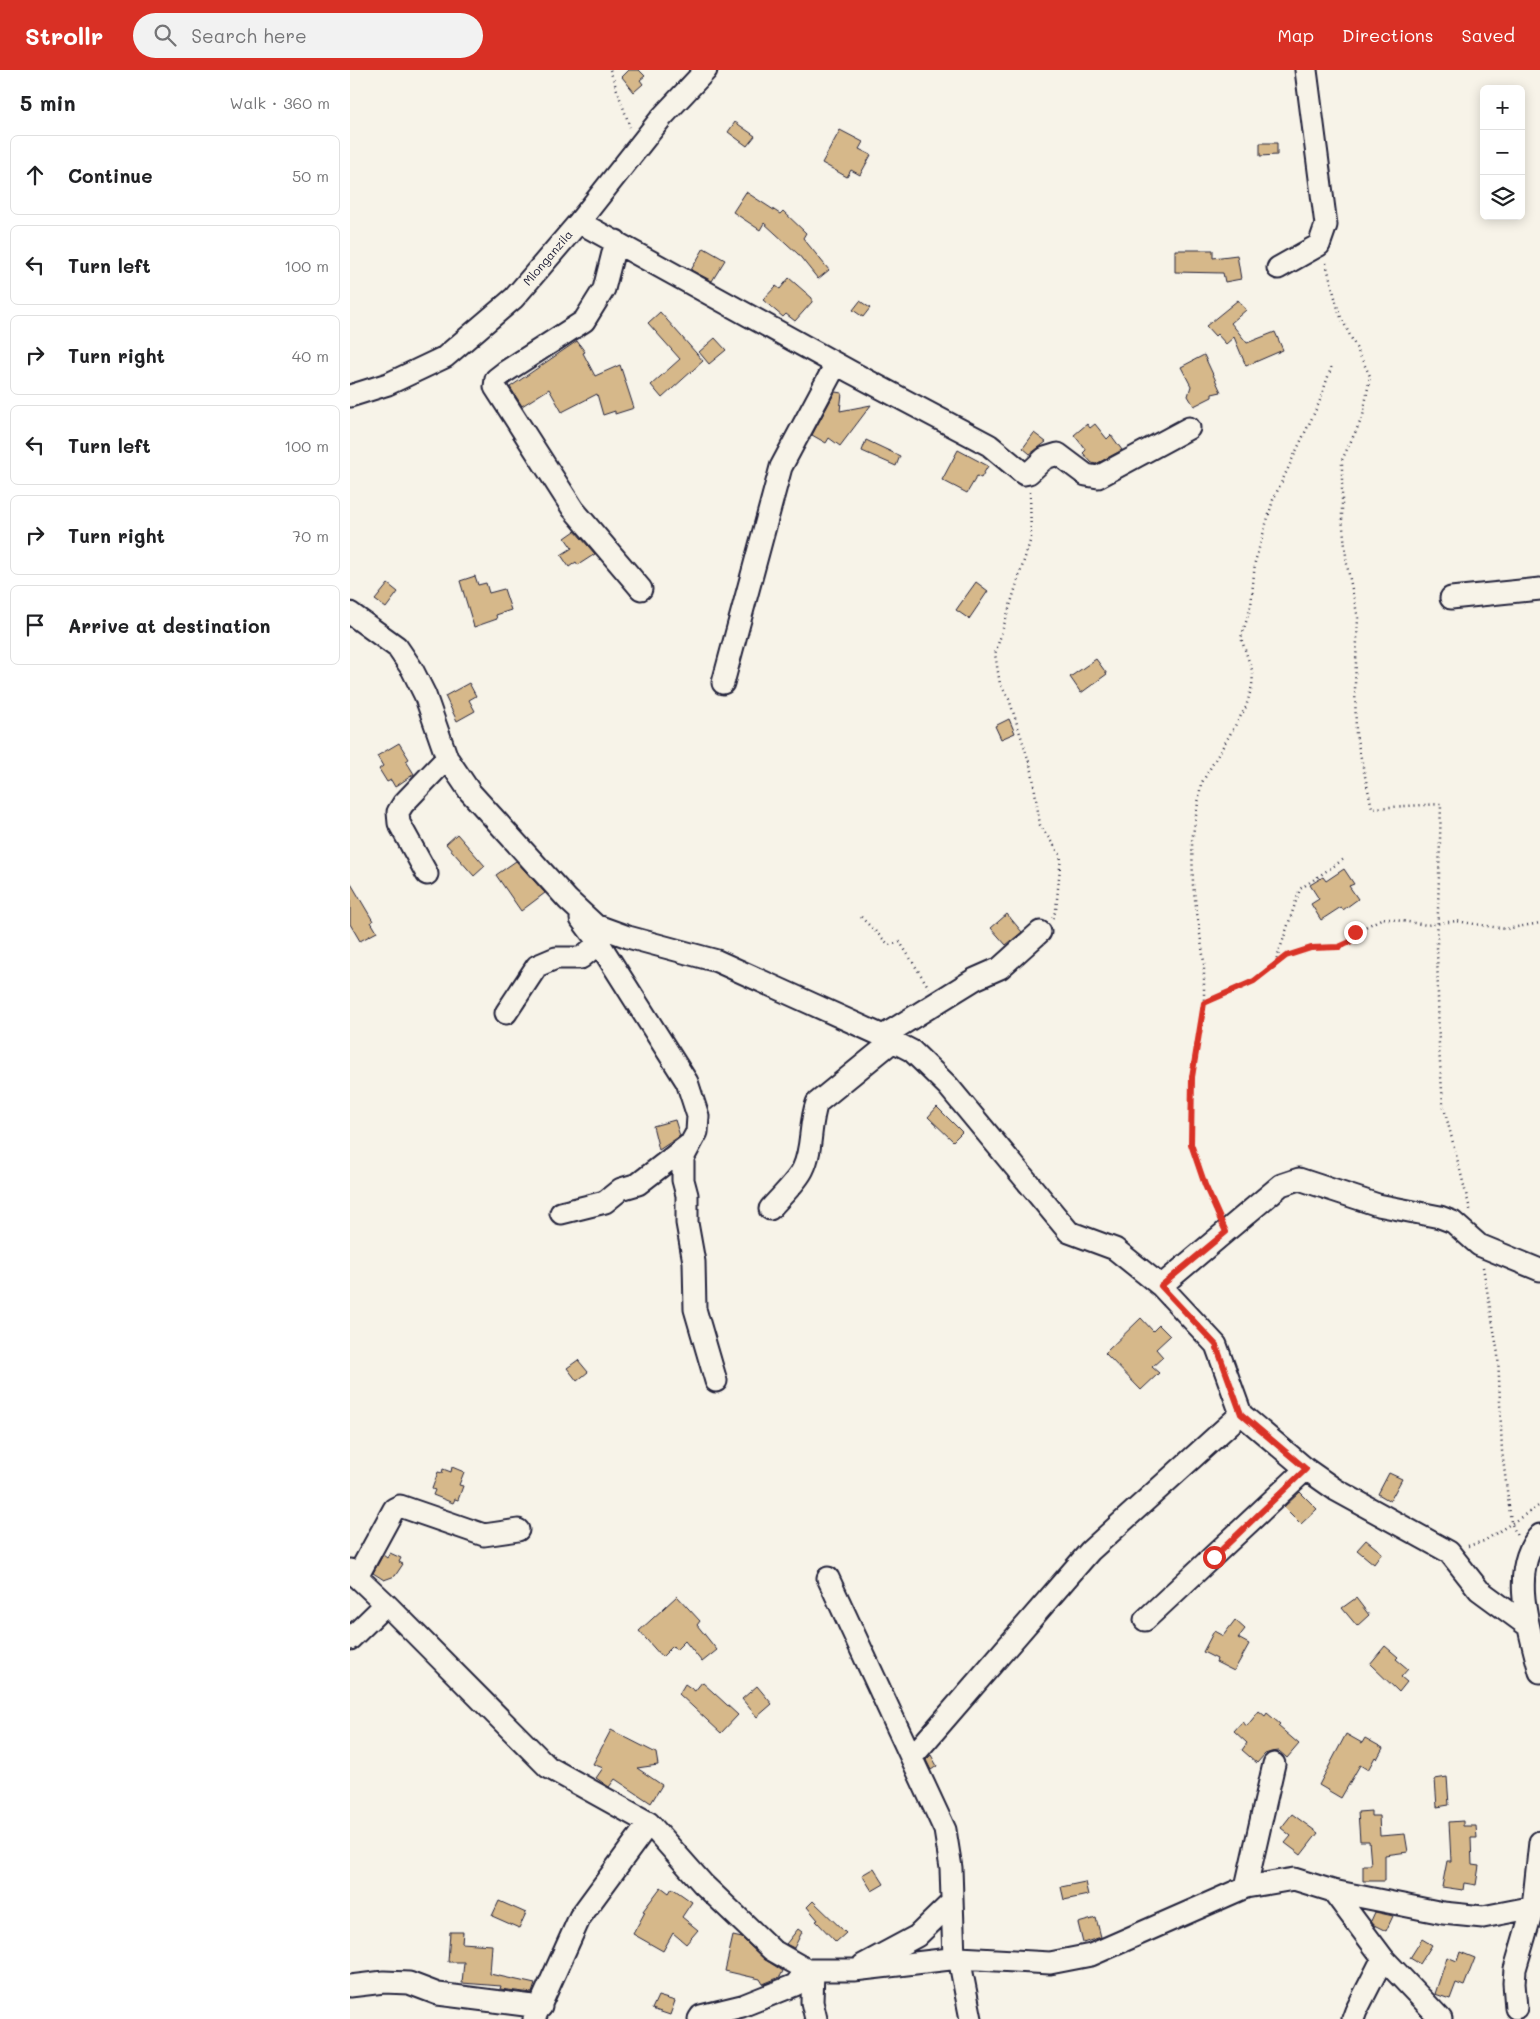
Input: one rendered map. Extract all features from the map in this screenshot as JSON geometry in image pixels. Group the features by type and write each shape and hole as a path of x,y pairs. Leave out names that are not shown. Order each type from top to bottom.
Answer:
{"street":[{"name":"Mlonganzila","path":"350,396 388,384 445,357 514,298 580,222 662,117 706,70"},
{"path":"1278,268 1319,245 1326,225 1306,70"},
{"path":"580,222 836,364 989,445 1024,474 1029,473 1045,458 1058,454 1086,476 1098,477 1189,428"},
{"path":"616,242 604,289 584,321 496,378 495,387 574,509 641,589"},
{"path":"723,683 781,467 836,364"},
{"path":"1451,598 1540,588"},
{"path":"350,613 397,647 412,669 425,695 447,758 470,792 568,900 595,925 628,937 717,961 888,1038 912,1051 948,1086 1069,1232 1115,1249 1161,1286 1216,1345 1241,1414 1306,1469 1336,1490 1449,1552 1478,1590 1528,1626"},
{"path":"427,874 400,822 398,812 403,804 447,758"},
{"path":"568,900 599,943 687,1082 698,1116 697,1132 683,1158 683,1180 687,1195 686,1223 694,1262 695,1309 716,1381"},
{"path":"770,1209 803,1169 809,1148 812,1117 817,1103 888,1038 937,1002 975,979 1000,968 1040,932"},
{"path":"506,1013 537,966 556,958 581,958 599,943"},
{"path":"561,1213 604,1202 621,1189 638,1184 690,1143"},
{"path":"1161,1286 1281,1185 1298,1179 1378,1205 1440,1217 1453,1222 1479,1244 1540,1270"},
{"path":"912,1757 1090,1551 1241,1414"},
{"path":"1145,1620 1306,1469"},
{"path":"518,1530 484,1534 400,1506 394,1509 353,1574 386,1604 548,1766 649,1822 703,1884 772,1950 810,1970 854,1970 957,1958 1050,1963 1091,1955 1246,1887 1294,1879 1333,1891 1443,1913 1483,1917 1536,1906"},
{"path":"1540,1535 1534,1541 1526,1558 1523,1583 1528,1626 1540,1672"},
{"path":"828,1578 945,1830 957,1958 970,2019"},
{"path":"350,1639 386,1604"},
{"path":"1246,1887 1274,1764"},
{"path":"350,1986 384,1982 409,1983 438,1994 537,2013 580,1917 649,1822"},
{"path":"1516,2008 1515,1970 1536,1906 1540,1842"},
{"path":"1333,1891 1382,1958 1441,2019"},
{"path":"854,1970 917,1936 952,1902"},
{"path":"1354,2019 1356,2011 1382,1958"},
{"path":"698,2019 701,2016 742,2006 795,1985 810,1970"},
{"path":"810,1970 812,2002 816,2019"}],"path":[{"path":"610,70 637,147"},
{"path":"1326,254 1326,263 1339,313 1370,376 1363,416 1342,460 1342,518 1347,565 1358,618 1355,684 1356,735 1372,808 1441,804 1437,924 1439,1049 1443,1104 1472,1216"},
{"path":"1226,1232 1205,1185 1191,1144 1192,1077 1204,1003 1204,962 1193,886 1192,841 1201,784 1246,707 1252,686 1253,673 1241,638 1251,606 1255,562 1273,500 1319,403 1332,365"},
{"path":"1024,474 1031,494 1031,538 995,654 1000,684 1009,700 1032,771 1040,825 1061,856 1056,910 1050,922 1040,932"},
{"path":"1274,966 1300,889 1344,859"},
{"path":"861,917 889,945 900,942 937,1002"},
{"path":"1204,1003 1254,981 1286,956 1311,948 1339,947 1350,942 1355,932 1383,918 1427,925 1456,921 1506,929 1540,923"},
{"path":"1479,1244 1498,1354 1502,1451 1511,1522 1526,1558"},
{"path":"1449,1552 1484,1541 1540,1505"}],"building":[{"path":"629,70 639,70 645,76 640,80 643,84 634,92 622,77"},
{"path":"735,122 755,136 747,146 728,132"},
{"path":"840,130 863,142 859,149 871,155 860,175 851,170 847,177 822,163"},
{"path":"1260,143 1277,143 1277,155 1260,156"},
{"path":"746,192 780,214 783,211 806,233 803,238 829,270 818,279 798,254 764,223 760,230 733,212"},
{"path":"704,248 725,260 712,281 691,270"},
{"path":"1175,250 1213,250 1213,258 1237,255 1241,279 1225,282 1223,273 1175,272"},
{"path":"789,278 812,298 812,302 795,321 786,314 783,317 763,300 776,286 780,289"},
{"path":"1238,300 1246,310 1231,323 1247,343 1275,332 1283,350 1246,366 1234,337 1226,344 1206,326"},
{"path":"860,301 870,308 863,317 853,310"},
{"path":"660,312 703,361 662,398 651,385 680,359 648,323"},
{"path":"715,338 726,350 709,364 699,352"},
{"path":"577,341 585,352 583,353 595,376 620,365 634,408 615,414 615,411 603,415 597,394 562,412 549,389 522,406 510,387"},
{"path":"1204,355 1221,392 1212,394 1212,397 1194,406 1188,396 1191,386 1181,367"},
{"path":"835,392 842,393 840,411 871,405 840,446 829,438 826,443 812,435"},
{"path":"1087,424 1090,428 1095,424 1107,439 1111,435 1122,450 1096,464 1092,463 1083,453 1086,450 1074,435"},
{"path":"1034,433 1046,442 1030,454 1023,448"},
{"path":"866,440 900,456 896,466 862,451"},
{"path":"958,450 988,466 981,478 977,476 967,493 942,480"},
{"path":"575,531 595,554 578,565 576,562 569,567 561,555 572,548 565,538"},
{"path":"475,576 478,585 486,583 489,593 504,589 511,610 496,615 497,619 474,627 460,581"},
{"path":"976,582 988,591 969,619 956,610"},
{"path":"388,584 398,592 386,608 375,600"},
{"path":"1096,659 1107,674 1081,693 1070,677"},
{"path":"469,683 476,696 469,700 475,711 457,721 445,696"},
{"path":"1009,719 1015,733 1001,739 995,726"},
{"path":"399,743 409,759 406,761 414,774 395,787 391,780 387,782 379,769 383,766 377,756"},
{"path":"457,834 485,866 474,876 446,844"},
{"path":"516,861 545,893 521,911 496,875"},
{"path":"1344,869 1354,884 1349,886 1358,899 1343,910 1341,907 1321,920 1311,904 1319,899 1310,885 1323,877 1326,881"},
{"path":"350,882 373,921 371,922 377,932 360,941 350,924"},
{"path":"1007,914 1022,932 1006,945 991,928"},
{"path":"937,1107 962,1132 953,1141 928,1117"},
{"path":"675,1120 680,1136 659,1150 653,1126"},
{"path":"1141,1318 1153,1331 1159,1325 1170,1336 1156,1349 1163,1357 1152,1367 1159,1373 1141,1390 1105,1353"},
{"path":"578,1360 588,1372 577,1381 567,1368"},
{"path":"452,1467 464,1472 459,1485 463,1486 458,1500 455,1499 453,1503 433,1495 435,1490 432,1489 438,1472 442,1473 443,1469 451,1472"},
{"path":"1389,1473 1402,1479 1390,1501 1378,1494"},
{"path":"1300,1492 1317,1509 1301,1524 1284,1507"},
{"path":"1366,1540 1382,1553 1374,1564 1357,1550"},
{"path":"390,1553 401,1558 399,1562 403,1564 395,1576 384,1580 373,1573 383,1555 387,1558"},
{"path":"677,1596 700,1621 697,1625 717,1650 702,1662 685,1641 676,1650 673,1646 662,1657 639,1631"},
{"path":"1356,1598 1369,1615 1357,1626 1342,1608"},
{"path":"1235,1620 1245,1629 1238,1638 1249,1644 1234,1671 1216,1662 1217,1659 1203,1652 1214,1631 1223,1636"},
{"path":"1385,1646 1408,1669 1401,1677 1407,1682 1399,1692 1370,1664"},
{"path":"702,1682 738,1715 721,1733 679,1694 685,1684 695,1691"},
{"path":"757,1686 772,1704 757,1717 742,1699"},
{"path":"1259,1711 1265,1716 1267,1713 1280,1724 1278,1726 1299,1744 1287,1758 1279,1751 1271,1752 1265,1754 1257,1763 1242,1750 1247,1743 1234,1731 1242,1722 1247,1726"},
{"path":"611,1730 656,1753 658,1765 637,1768 662,1785 651,1803 615,1779 609,1787 596,1778 603,1768 593,1764"},
{"path":"1346,1734 1362,1743 1365,1738 1383,1748 1377,1759 1375,1757 1368,1770 1360,1765 1341,1798 1319,1785"},
{"path":"931,1755 937,1766 931,1770 926,1760"},
{"path":"1447,1777 1449,1805 1437,1807 1435,1779"},
{"path":"1371,1811 1371,1816 1379,1816 1380,1836 1405,1834 1408,1852 1385,1855 1385,1881 1363,1881 1363,1865 1371,1865 1369,1841 1360,1841 1358,1812"},
{"path":"1292,1814 1318,1833 1301,1855 1285,1843 1291,1836 1281,1828"},
{"path":"1463,1821 1463,1826 1476,1826 1477,1838 1471,1838 1472,1865 1479,1866 1476,1885 1464,1883 1463,1890 1442,1887 1447,1861 1451,1861 1449,1822"},
{"path":"874,1868 884,1884 872,1891 862,1875"},
{"path":"1085,1882 1088,1895 1064,1900 1061,1887"},
{"path":"661,1887 669,1893 672,1888 692,1902 682,1917 698,1930 686,1944 673,1933 663,1951 633,1934 645,1912 643,1911"},
{"path":"499,1901 526,1913 519,1928 492,1916"},
{"path":"813,1901 846,1933 836,1942 816,1921 818,1920 807,1907"},
{"path":"1375,1912 1393,1916 1386,1931 1374,1925 1371,1921"},
{"path":"1096,1918 1101,1937 1083,1943 1078,1923"},
{"path":"798,1929 802,1932 794,1948 786,1944"},
{"path":"450,1932 463,1932 462,1943 492,1945 490,1974 535,1984 532,1993 500,1989 501,1986 462,1983 464,1962 448,1962"},
{"path":"733,1936 742,1938 764,1959 783,1971 780,1977 763,1984 760,1979 725,1971"},
{"path":"1422,1939 1432,1945 1420,1964 1410,1958"},
{"path":"1460,1952 1475,1958 1464,1986 1456,1983 1450,1999 1435,1994 1447,1957 1457,1961"},
{"path":"658,1996 675,2001 670,2015 652,2009"}],"route":[{"path":"1214,1557 1306,1469 1241,1414 1216,1345 1161,1286 1226,1232 1205,1185 1191,1144 1192,1077 1204,1003 1254,981 1286,956 1311,948 1339,947 1350,942 1355,932"}]}
